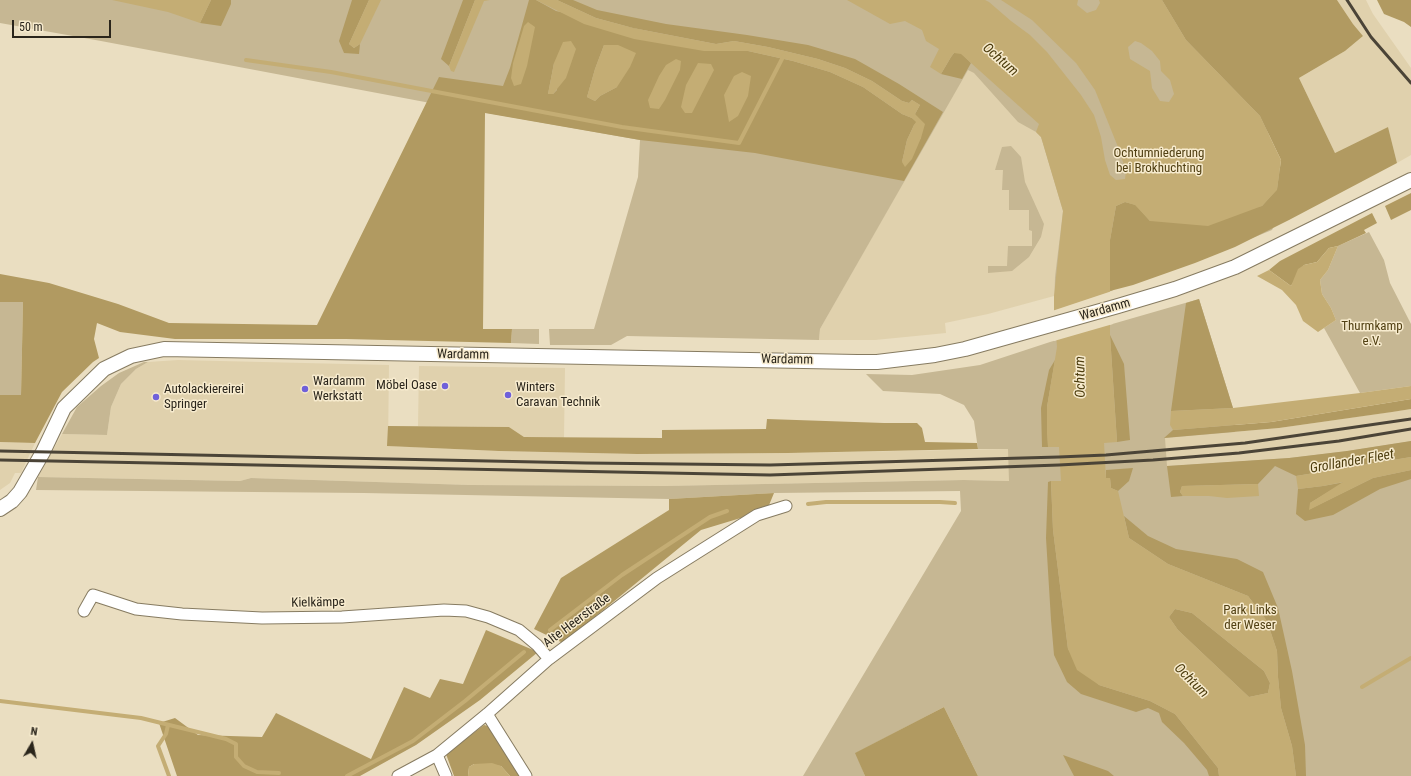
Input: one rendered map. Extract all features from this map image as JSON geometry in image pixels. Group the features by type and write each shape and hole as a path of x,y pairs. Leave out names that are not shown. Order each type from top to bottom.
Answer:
{"street":[{"name":"Wardamm","path":"0,508 12,501 20,492 43,452 64,408 104,369 131,356 164,349 877,362 934,355 965,349 1118,306 1175,289 1235,267 1411,180"},
{"name":"Alte Heerstraße","path":"398,776 437,755 487,714 549,659 657,578 757,515 786,506"},
{"name":"Kielkämpe","path":"84,611 93,595 136,610 262,618 342,617 444,610 466,611 488,617 519,630 537,644 549,659"},
{"path":"487,714 526,776"},
{"path":"437,755 446,776"}],"shaded area":[{"path":"211,0 231,0 231,4 221,26 200,23"},
{"path":"352,0 369,0 349,44 354,48 360,44 359,54 344,53 339,41"},
{"path":"463,0 475,0 449,66 441,59"},
{"path":"529,0 536,0 556,11 734,51 748,51 793,61 830,72 863,87 902,114 917,122 915,114 920,105 912,100 909,103 902,101 872,81 845,68 818,59 768,47 734,41 716,44 633,28 596,18 557,0 573,0 597,10 666,24 808,45 855,59 899,84 943,112 904,181 755,153 640,140 485,113 483,329 512,329 511,343 346,339 175,339 120,332 97,323 94,339 99,358 62,392 35,443 0,442 0,395 21,395 23,302 0,302 0,274 49,283 118,304 169,323 317,325 439,77 503,86 510,68","holes":["604,45 617,87 600,96 595,101 587,97","554,63 557,90 553,94 548,94","917,122 921,138 902,162 907,140"]},
{"path":"1162,0 1337,0 1363,36 1345,51 1299,78 1335,153 1388,127 1397,163 1235,247 1133,285 1110,291 1110,240 1116,206 1125,202 1136,205 1150,221 1262,206 1277,189 1281,160 1260,116 1186,40"},
{"path":"1337,0 1366,0 1373,14 1411,68 1411,155 1397,163 1388,127 1335,153 1299,78 1345,51 1363,36"},
{"path":"1377,0 1411,0 1411,27 1404,22 1384,14"},
{"path":"954,53 961,53 971,63 962,79 941,74"},
{"path":"971,63 1041,137 1063,211 1054,296 988,314 945,323 946,333 875,340 819,340 820,329"},
{"path":"1411,193 1411,210 1391,220 1385,206"},
{"path":"1372,213 1377,223 1364,230 1366,233 1338,246 1329,248 1317,262 1304,265 1291,286 1269,270 1280,261"},
{"path":"1199,299 1233,408 1171,411 1186,303"},
{"path":"1110,335 1124,364 1130,440 1117,442"},
{"path":"178,360 389,365 388,446 499,451 637,454 1008,449 1059,446 1009,481 964,480 665,486 470,485 251,478 240,481 38,477 62,434 107,435 111,407 121,384 136,369 148,362"},
{"path":"1055,360 1047,407 1048,447 1042,447 1041,408 1049,370"},
{"path":"419,366 565,368 564,438 524,437 509,427 418,426"},
{"path":"1411,399 1411,409 1392,412 1279,428 1164,438 1173,430 1271,422"},
{"path":"1411,409 1411,441 1289,458 1106,470 1117,442 1279,428"},
{"path":"767,419 917,423 922,428 925,442 977,443 978,449 788,453 637,454 499,451 387,446 388,426 509,427 524,437 662,438 662,430 766,429"},
{"path":"1411,441 1411,457 1296,476 1275,466 1258,484 1182,486 1180,492 1183,496 1171,497 1167,466 1289,458"},
{"path":"0,442 35,443 21,473 15,473 10,483 0,490"},
{"path":"1133,468 1129,481 1118,491 1111,488 1110,478 1106,478 1106,470"},
{"path":"1411,470 1411,479 1380,489 1333,515 1305,521 1296,514 1298,489 1345,482 1310,503 1310,509 1373,478"},
{"path":"1051,481 1053,530 1068,649 1099,685 1150,701 1175,714 1218,768 1219,776 1209,776 1207,770 1184,743 1162,722 1159,713 1148,708 1136,712 1081,694 1067,682 1054,655 1051,620 1046,538 1048,482"},
{"path":"774,493 767,510 701,530 563,643 534,629 561,578 669,510 669,499"},
{"path":"1124,516 1148,536 1176,549 1237,559 1263,572 1278,608 1292,671 1305,745 1306,776 1296,776 1292,746 1281,708 1277,651 1267,621 1248,596 1168,564 1129,538"},
{"path":"1175,609 1192,613 1264,671 1270,683 1268,693 1249,697 1178,630 1169,617"},
{"path":"486,630 538,652 480,700 416,745 360,776 177,776 159,723 175,718 198,735 262,737 276,713 371,759 404,687 430,698 440,679 463,684"},
{"path":"944,707 978,776 865,776 855,753"},
{"path":"484,725 488,726 520,776 510,776 501,766 474,764 469,767 468,776 454,776 446,754"},
{"path":"1063,755 1108,771 1114,776 1074,776"}],"green space":[{"name":"Ochtumniederung bei Brokhuchting","path":"0,0 1227,0 1288,197 1272,230 1174,270 1131,267 1112,291 1054,310 1055,277 1063,211 1041,137 1036,132 1018,122 974,73 968,70 820,329 819,340 627,336 611,345 550,345 549,329 594,329 638,177 640,140 425,102 0,23"},
{"path":"1011,146 1021,157 1025,182 1044,224 1041,237 1029,257 1012,271 988,273 988,266 1007,266 1008,246 1032,246 1032,231 1029,230 1029,210 1009,210 1009,190 1002,190 1003,170 995,170 1002,147"},
{"name":"Thurmkamp e.V.","path":"1369,232 1384,260 1390,283 1411,324 1411,386 1360,393 1324,328 1336,320 1331,308 1322,294 1320,280 1328,270 1338,246"},
{"name":"Park Links der Weser","path":"1199,299 1233,408 1235,432 1165,438 1167,466 1289,458 1411,441 1411,776 978,776 944,707 856,753 865,776 803,776 961,511 960,491 774,493 669,499 364,493 36,490 38,477 240,481 251,478 470,485 665,486 964,480 1009,481 1008,449 978,449 974,421 964,405 940,394 883,391 866,374 912,375 980,365 1050,342"},
{"path":"0,302 23,302 21,396 0,395"},
{"path":"512,329 539,329 539,344 511,343"},
{"path":"144,362 148,362 136,369 121,384 111,407 107,435 62,434 77,407 101,386 119,373"}],"water":[{"path":"112,0 211,0 200,23 168,12"},
{"path":"369,0 381,0 360,44 354,48 349,44"},
{"path":"475,0 490,0 484,1 454,72 451,71 449,66"},
{"path":"536,0 557,0 596,18 633,28 716,44 734,41 768,47 818,59 845,68 872,81 902,101 909,103 912,100 920,105 915,114 925,124 921,138 912,159 905,167 902,162 907,140 916,122 863,87 830,72 793,61 748,51 704,51 634,39 584,24"},
{"name":"Ochtum","path":"847,0 985,0 989,2 1030,35 1047,52 1081,95 1094,115 1110,175 1116,180 1125,179 1126,171 1095,90 1076,63 1032,20 1001,0 1078,0 1077,5 1087,13 1096,10 1100,3 1099,0 1162,0 1186,40 1260,116 1281,160 1277,190 1262,206 1208,226 1150,221 1135,205 1125,202 1116,206 1110,240 1110,335 1117,442 1104,443 1106,478 1110,478 1111,488 1118,491 1129,538 1168,564 1248,596 1267,621 1277,651 1281,708 1292,746 1296,776 1219,776 1218,768 1175,714 1150,701 1099,685 1077,670 1068,649 1053,530 1051,481 1061,481 1059,447 1048,447 1047,434 1047,407 1057,347 1054,296 1063,211 1041,137 1036,132 1039,124 961,54 954,53 941,74 930,67 939,49 926,41 922,30 905,21 890,24","holes":["1135,41 1141,43 1152,51 1160,61 1161,71 1170,80 1174,94 1169,102 1160,101 1152,88 1150,71 1130,59 1128,47","1175,609 1192,613 1264,671 1270,683 1268,693 1249,697 1178,630 1169,617"]},
{"path":"528,22 535,27 527,66 521,84 514,86 511,78 513,63 524,26"},
{"path":"571,41 576,49 566,78 553,94 548,94 554,63 563,42"},
{"path":"604,45 618,45 636,53 630,67 617,87 600,96 595,101 587,97"},
{"path":"676,59 681,61 680,70 665,100 659,109 650,108 648,100 659,76 666,65"},
{"path":"698,63 711,64 714,70 692,113 685,113 681,107 686,85"},
{"path":"742,72 751,76 748,96 738,116 729,122 724,95 734,76"},
{"path":"1338,246 1328,270 1320,280 1322,294 1331,308 1336,320 1318,332 1303,321 1296,305 1282,290 1257,276 1269,270 1291,286 1298,269 1304,265 1317,262 1329,248"},
{"path":"1411,386 1411,399 1271,422 1173,430 1170,425 1171,411 1233,408"},
{"path":"1411,457 1411,470 1373,478 1309,510 1310,503 1343,482 1298,489 1296,476"},
{"path":"1258,484 1259,496 1227,498 1183,496 1180,492 1182,486"},
{"path":"492,763 501,766 510,776 468,776 469,767 474,764"}],"pier":[{"path":"1112,291 1113,324 1054,341 1052,311"}],"waterway":[{"path":"246,60 331,72 622,127 739,143 784,55"},
{"path":"808,504 826,502 955,503"},
{"path":"550,630 622,575 710,517 727,511"},
{"path":"347,776 413,741 465,701 524,652"},
{"path":"1362,687 1411,658"},
{"path":"0,701 141,718 226,739 236,744 236,757 244,766 257,772 279,773"},
{"path":"168,725 166,734 158,746 169,776"}],"railway":[{"path":"1347,0 1371,37 1411,83"},
{"path":"0,451 586,463 770,465 1106,455 1245,443 1411,419"},
{"path":"0,460 770,475 1059,465 1153,460 1239,453 1339,441 1411,429"}],"place":[{"name":"Möbel Oase","path":"445,386"},
{"name":"Wardamm Werkstatt","path":"305,389"},
{"name":"Winters Caravan Technik","path":"508,395"},
{"name":"Autolackiereirei Springer","path":"156,397"}],"water label":[{"name":"Grollander Fleet","path":"1352,462"}]}
